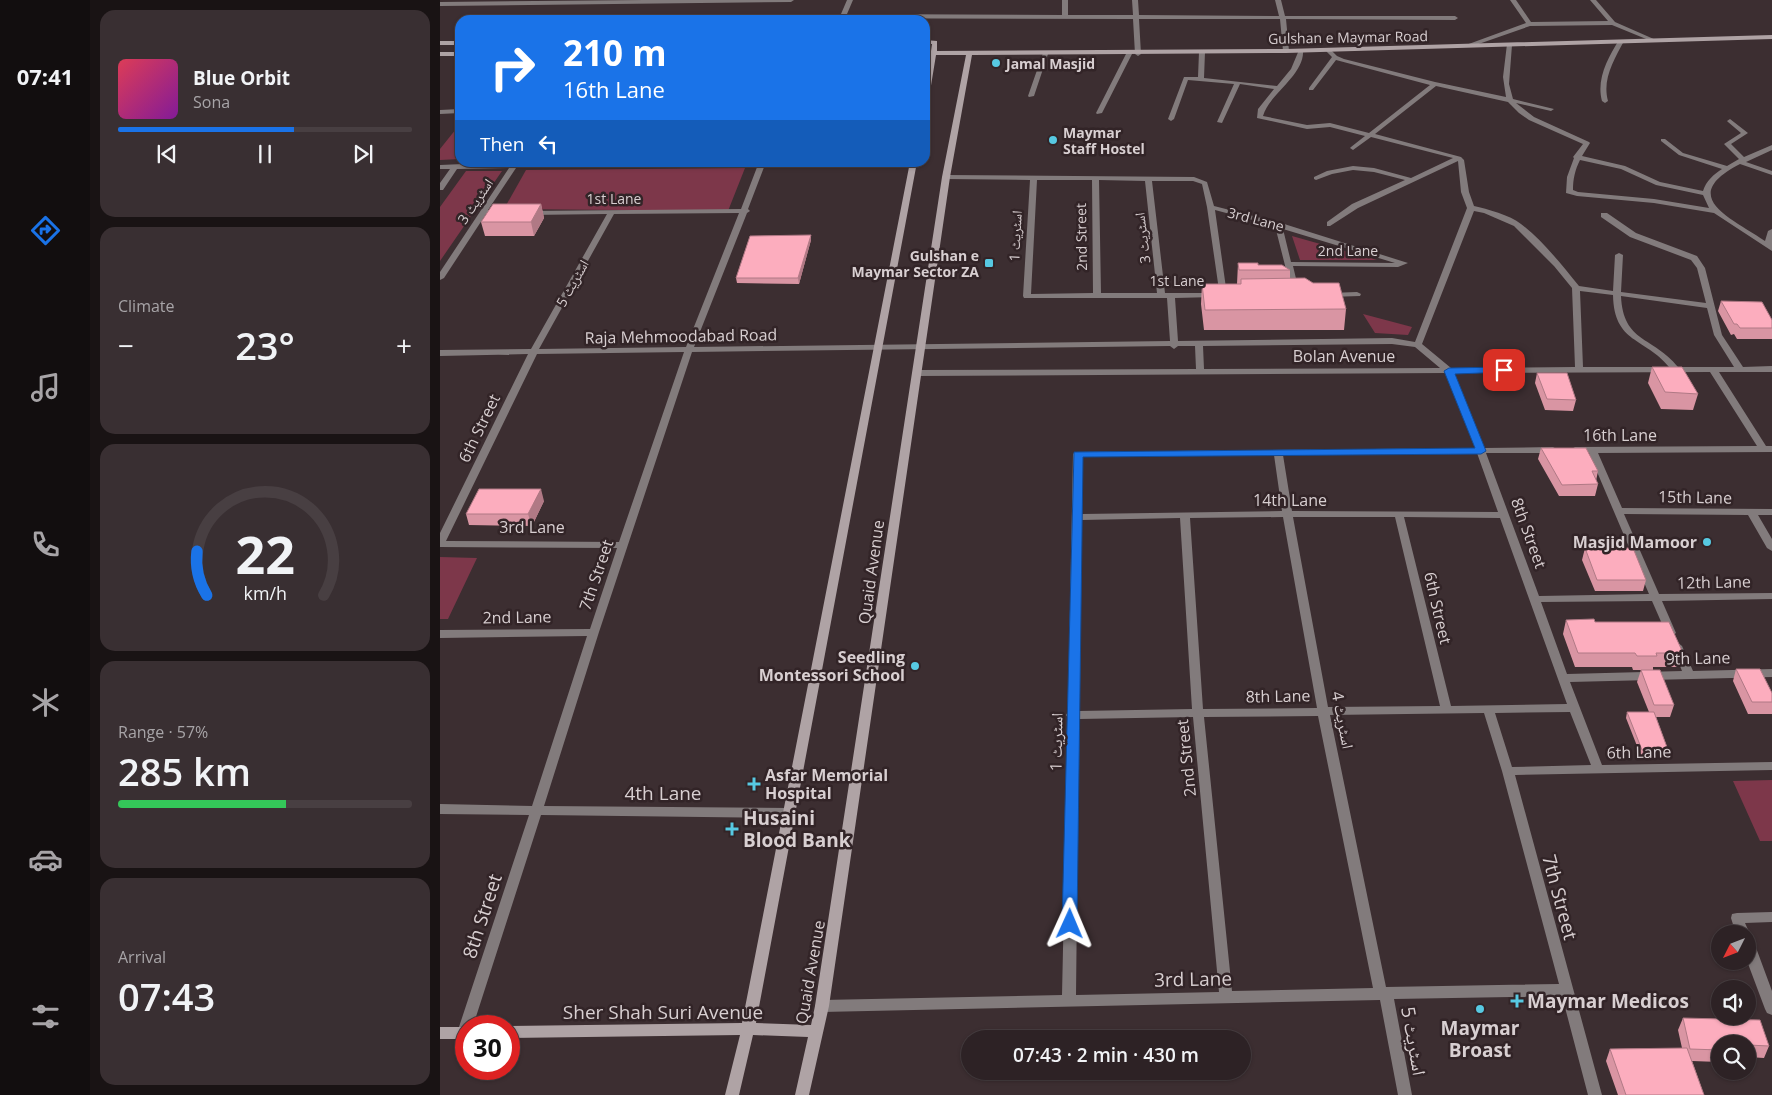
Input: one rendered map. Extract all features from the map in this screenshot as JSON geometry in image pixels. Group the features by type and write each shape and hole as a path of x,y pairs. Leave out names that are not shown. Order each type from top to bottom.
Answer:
{"main road":[{"name":"Gulshan e Maymar Road","path":"933,53 1138,54 1301,51 1772,37"},
{"path":"930,42 935,42 930,72"},
{"path":"440,43 455,43"},
{"path":"440,54 455,54"},
{"name":"Quaid Avenue","path":"802,1095 822,1006 916,373 922,349 946,177 969,54"},
{"name":"Quaid Avenue","path":"732,1095 748,1029 880,348 913,167"},
{"name":"Sher Shah Suri Avenue","path":"520,1032 748,1029 817,1031"},
{"path":"440,1032 455,1032"}],"street":[{"path":"440,4 561,1 791,0 785,15"},
{"path":"844,15 850,0"},
{"path":"1065,0 1065,17"},
{"path":"1135,0 1138,54"},
{"path":"1278,0 1283,18 1286,51"},
{"path":"1513,0 1529,24"},
{"path":"1593,0 1613,23"},
{"path":"930,16 1455,18"},
{"path":"1468,46 1529,24 1613,23 1653,40"},
{"path":"1605,101 1602,93 1608,66 1621,42"},
{"path":"1509,45 1506,74 1507,94 1510,101 1538,123 1587,144 1576,157 1569,177 1569,191 1654,201 1716,211"},
{"path":"1328,50 1335,57 1435,84 1551,109"},
{"path":"1301,51 1300,62 1259,117 1307,127 1330,125 1461,160 1465,192 1471,208 1418,345 1449,371"},
{"path":"1201,78 1202,52"},
{"path":"1031,96 1044,54"},
{"path":"1099,112 1130,54"},
{"path":"1311,88 1335,57"},
{"path":"1171,119 1185,79 1201,78 1280,88"},
{"path":"1220,122 1238,82"},
{"path":"1353,148 1435,84"},
{"path":"440,112 455,111"},
{"path":"1730,121 1745,133 1727,144 1742,161 1772,173"},
{"path":"1663,140 1681,154 1727,168"},
{"path":"1772,147 1727,168 1708,185 1706,194 1709,203 1716,211 1772,249"},
{"path":"1576,157 1623,167 1658,184 1706,194"},
{"path":"1330,224 1355,206 1458,158"},
{"path":"440,166 455,166"},
{"path":"440,188 455,167"},
{"name":"اسٹریٹ 3","path":"440,278 513,167"},
{"path":"689,350 746,211 761,167"},
{"path":"1316,178 1335,169 1353,167 1411,180"},
{"name":"3rd Lane","path":"946,177 1148,178 1201,181 1205,183 1211,207 1404,263"},
{"name":"اسٹریٹ 1","path":"1027,296 1034,178"},
{"name":"2nd Street","path":"1095,178 1097,296"},
{"name":"اسٹریٹ 3","path":"1148,178 1161,296"},
{"path":"1211,207 1223,295"},
{"path":"1471,208 1486,211 1517,224 1557,264 1576,288 1578,370"},
{"name":"1st Lane","path":"522,212 611,214 746,211"},
{"path":"483,212 512,212"},
{"name":"اسٹریٹ 5","path":"533,353 611,214"},
{"path":"1604,215 1633,235 1694,258 1701,268 1718,335 1741,370"},
{"path":"1278,225 1300,295 1287,295"},
{"path":"1772,231 1770,241 1772,249"},
{"path":"1619,255 1617,311 1624,328 1660,351 1675,369"},
{"name":"2nd Lane","path":"1289,264 1404,263"},
{"path":"1576,288 1710,306"},
{"path":"1322,294 1358,294"},
{"path":"1171,295 1174,346"},
{"name":"1st Lane","path":"1027,296 1232,295"},
{"name":"Bolan Avenue","path":"922,349 1392,341 1418,345"},
{"path":"1199,345 1200,372"},
{"name":"Raja Mehmoodabad Road","path":"440,353 922,349"},
{"name":"7th Street","path":"536,811 689,350"},
{"name":"6th Street","path":"440,544 533,353"},
{"path":"1714,369 1767,449"},
{"name":"Bolan Avenue","path":"916,373 1772,369"},
{"name":"8th Street","path":"1449,371 1481,451 1598,769"},
{"name":"16th Lane","path":"1078,454 1767,449"},
{"path":"1592,450 1689,675"},
{"name":"اسٹریٹ 4","path":"1278,452 1287,514 1324,711 1384,993"},
{"name":"اسٹریٹ 1","path":"1069,1000 1072,715 1078,454"},
{"name":"15th Lane","path":"1618,511 1772,512"},
{"path":"1752,512 1772,548"},
{"name":"14th Lane","path":"1077,517 1287,514 1504,515"},
{"name":"6th Street","path":"1399,515 1446,709"},
{"name":"2nd Street","path":"1185,516 1198,714 1226,997"},
{"name":"3rd Lane","path":"440,544 623,545"},
{"name":"12th Lane","path":"1535,599 1772,596"},
{"name":"2nd Lane","path":"440,634 594,632"},
{"name":"9th Lane","path":"1564,678 1772,673"},
{"name":"8th Lane","path":"1072,715 1574,708"},
{"name":"7th Street","path":"1488,709 1508,770 1565,990 1595,1095"},
{"name":"6th Lane","path":"1508,770 1772,766"},
{"path":"440,809 536,811"},
{"name":"8th Street","path":"470,1015 536,811"},
{"name":"4th Lane","path":"536,811 789,812"},
{"path":"1740,925 1737,918 1772,917"},
{"path":"1756,966 1772,1009"},
{"name":"3rd Lane","path":"822,1006 1565,990"},
{"name":"اسٹریٹ 5","path":"1384,993 1405,1095"}],"shaded area":[{"path":"455,130 455,159 440,160 440,149"},
{"path":"745,168 728,211 504,209 526,170"},
{"path":"466,171 502,171 440,261 440,207"},
{"path":"1292,236 1377,260 1300,260"},
{"path":"1363,314 1412,327 1408,335 1375,333"},
{"path":"440,557 477,558 448,619 440,619"},
{"path":"1772,780 1772,841 1760,841 1733,781"}],"building":[{"path":"493,204 541,204 531,222 481,222"},
{"path":"811,235 798,278 736,278 750,236"},
{"path":"1238,263 1282,265 1290,270 1239,270"},
{"path":"1305,278 1313,283 1339,283 1346,309 1205,310 1202,284 1241,284 1241,279"},
{"path":"1721,301 1762,302 1772,320 1772,328 1740,328 1737,324 1734,324"},
{"path":"1652,367 1682,367 1698,394 1665,392"},
{"path":"1537,373 1567,373 1576,400 1547,399"},
{"path":"1541,448 1586,448 1598,471 1592,471 1598,484 1562,485"},
{"path":"479,489 541,489 528,514 466,514"},
{"path":"1585,548 1633,548 1646,580 1597,580"},
{"path":"1594,619 1595,622 1669,622 1683,653 1656,653 1657,656 1637,656 1635,653 1578,653 1566,620"},
{"path":"1736,669 1760,669 1772,693 1772,702 1752,702"},
{"path":"1641,670 1660,670 1674,705 1654,705"},
{"path":"1627,712 1654,712 1668,750 1642,750"},
{"path":"1683,1018 1711,1019 1711,1025 1756,1025 1756,1020 1760,1020 1769,1046 1756,1045 1756,1035 1711,1035 1711,1050 1690,1049"},
{"path":"1687,1048 1704,1095 1626,1095 1610,1049"}],"place":[{"name":"Jamal Masjid","path":"996,63"},
{"name":"Maymar Staff Hostel","path":"1053,140"},
{"name":"Gulshan e Maymar Sector ZA","path":"989,263"},
{"name":"Masjid Mamoor","path":"1707,542"},
{"name":"Seedling Montessori School","path":"915,666"},
{"name":"Asfar Memorial Hospital","path":"754,784"},
{"name":"Husaini Blood Bank","path":"732,829"},
{"name":"Maymar Medicos","path":"1517,1001"},
{"name":"Maymar Broast","path":"1480,1009"}],"route":[{"path":"1070,924 1072,715 1078,454 1481,451 1449,371 1504,370"}]}
